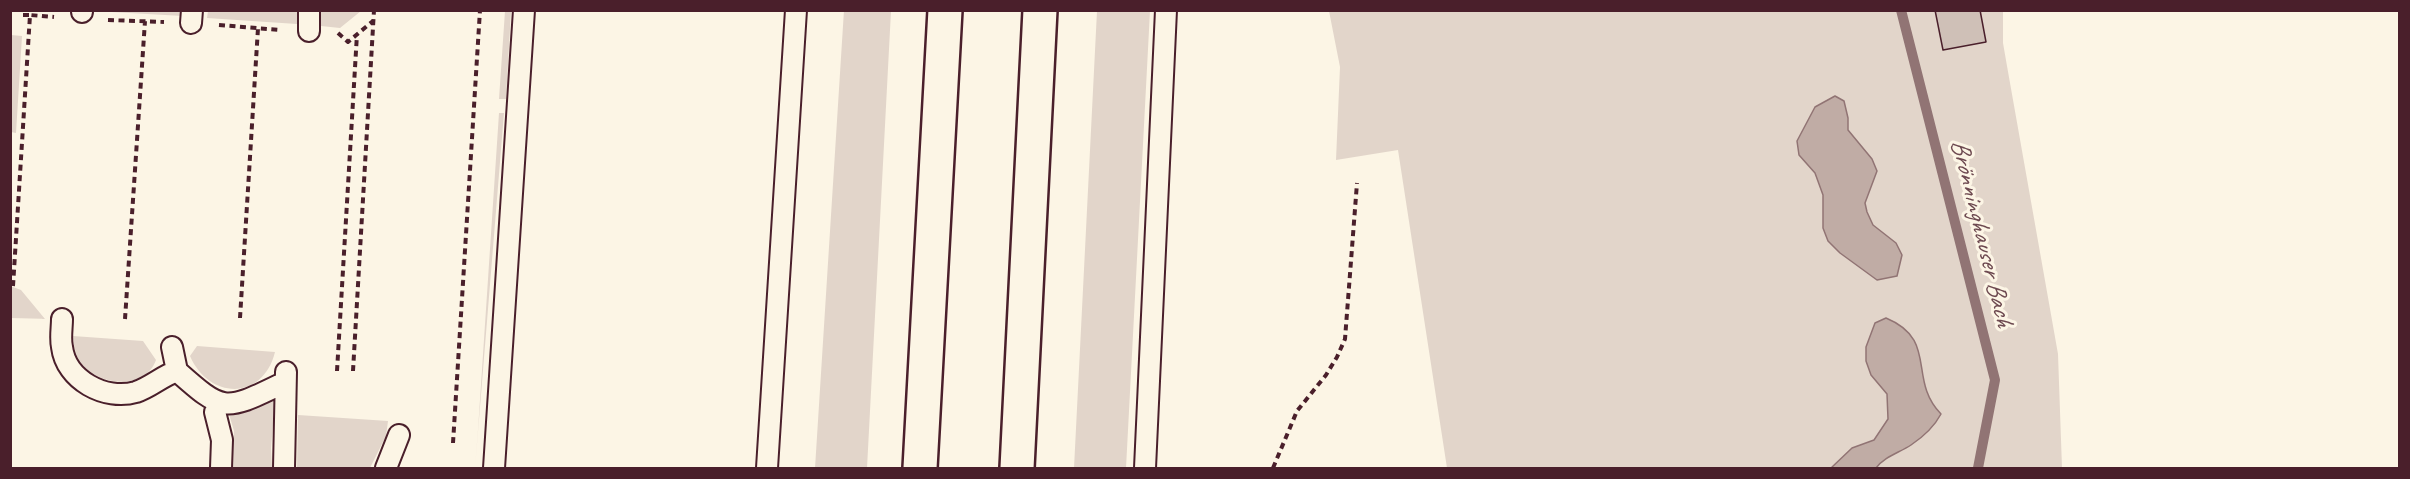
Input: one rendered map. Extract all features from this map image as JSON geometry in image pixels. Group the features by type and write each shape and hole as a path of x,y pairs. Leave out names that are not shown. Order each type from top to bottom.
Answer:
{"highway":[{"path":"920,468 945,10"},
{"path":"1017,468 1040,10"}],"lane":[{"path":"309,10 309,31"},
{"path":"494,468 524,10"},
{"path":"767,468 796,10"},
{"path":"1145,468 1166,10"},
{"path":"62,319 62,347 66,361 79,378 102,392 128,394 148,388 163,375 177,370"},
{"path":"172,347 177,370 219,404 236,404 279,385 286,378 284,468"},
{"path":"219,404 215,412 222,440 221,468"},
{"path":"386,468 399,435"}],"path":[{"path":"353,371 374,10"},
{"path":"453,443 480,10"},
{"path":"23,15 56,17 65,11 82,11 100,14 107,20 145,21 192,16 258,28 338,33 348,42 373,21"},
{"path":"13,286 18,151 30,15"},
{"path":"125,319 145,21"},
{"path":"240,318 258,28"},
{"path":"338,371 357,33"},
{"path":"1273,468 1297,411 1326,375 1345,339 1357,183"}],"shaded area":[{"path":"321,10 361,11 340,28 321,26"},
{"path":"844,10 891,11 867,468 815,468"},
{"path":"93,11 183,11 183,16"},
{"path":"208,11 297,11 297,24 207,18"},
{"path":"505,11 511,11 506,99 499,99"},
{"path":"1097,11 1150,11 1126,468 1074,468"},
{"path":"1329,11 2003,11 2003,43 2058,354 2062,468 1447,468 1398,150 1336,160 1340,67"},
{"path":"11,35 22,36 16,133 11,132"},
{"path":"1835,96 1844,101 1848,130 1872,159 1877,171 1865,203 1873,225 1896,243 1902,255 1897,276 1877,280 1840,253 1828,241 1823,228 1823,195 1815,173 1799,155 1797,141 1815,107"},
{"path":"499,113 504,113 475,468 478,430"},
{"path":"10,286 21,290 45,319 11,318"},
{"path":"1886,318 1902,327 1912,337 1918,349 1931,401 1941,414 1920,439 1876,468 1831,468 1852,448 1874,440 1888,419 1887,394 1871,375 1866,361 1866,347 1875,323"},
{"path":"73,336 143,341 156,360 142,377 132,381 121,382 98,377 81,363 76,354"},
{"path":"197,346 275,352 269,368 259,379 248,386 235,389 222,387 210,381 199,370 190,356"},
{"path":"275,400 271,448 272,468 233,468 234,431 229,414 251,410"},
{"path":"298,415 388,421 386,436 370,468 297,468"}],"building":[{"path":"1935,10 1980,10 1986,42 1943,50"}],"waterway":[{"name":"Brönninghauser Bach","path":"1901,10 1995,380 1978,468"}]}
